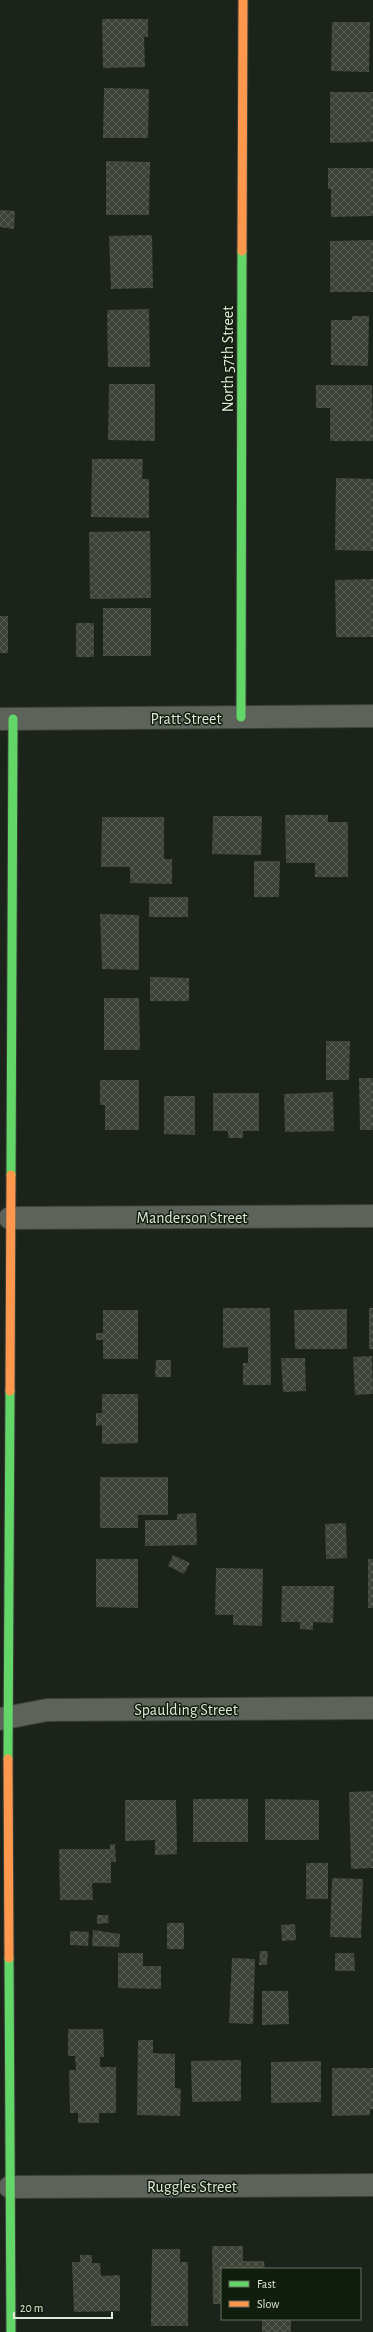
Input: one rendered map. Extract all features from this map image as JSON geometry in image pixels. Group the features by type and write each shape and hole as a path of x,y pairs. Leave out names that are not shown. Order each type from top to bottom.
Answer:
{"street":[{"name":"North 57th Street","path":"242,717 243,0"},
{"name":"Pratt Street","path":"7,719 373,716"},
{"path":"7,719 10,1218 4,1718 11,2332"},
{"name":"Manderson Street","path":"10,1218 373,1216"},
{"name":"Spaulding Street","path":"4,1718 47,1710 373,1708"},
{"name":"Ruggles Street","path":"10,2187 373,2185"}],"building":[{"path":"102,19 148,19 148,37 144,37 145,67 103,68"},
{"path":"332,22 370,22 369,72 331,71"},
{"path":"104,88 149,89 148,138 103,138"},
{"path":"330,92 373,92 373,142 330,143"},
{"path":"106,161 150,162 149,215 106,215"},
{"path":"328,168 373,168 373,216 331,217 331,189 328,189"},
{"path":"0,210 15,211 14,229 0,227"},
{"path":"152,235 153,288 111,289 109,236"},
{"path":"373,240 373,292 330,292 330,241"},
{"path":"149,309 150,367 108,367 107,310"},
{"path":"352,316 369,316 368,366 331,365 331,320 352,320"},
{"path":"109,384 155,384 155,441 108,440"},
{"path":"316,385 372,385 373,441 330,441 330,408 316,408"},
{"path":"92,459 143,459 142,479 149,479 149,518 91,517"},
{"path":"336,478 373,479 373,551 335,550"},
{"path":"150,531 151,598 90,599 89,532"},
{"path":"373,579 373,637 336,637 335,580"},
{"path":"103,608 151,608 151,656 103,656"},
{"path":"0,616 8,616 8,653 0,653"},
{"path":"76,623 94,623 94,657 76,657"},
{"path":"285,815 328,815 328,822 348,822 348,877 315,877 315,863 286,863"},
{"path":"213,816 262,816 261,855 212,854"},
{"path":"102,817 164,817 164,859 172,859 172,884 130,883 130,867 101,867"},
{"path":"254,861 280,861 279,897 254,897"},
{"path":"149,897 188,897 188,917 149,917"},
{"path":"100,914 139,915 139,970 102,969"},
{"path":"150,977 189,978 189,1001 150,1001"},
{"path":"104,998 139,998 140,1050 104,1050"},
{"path":"326,1041 350,1041 349,1080 326,1080"},
{"path":"359,1078 373,1078 373,1130 360,1130"},
{"path":"100,1080 139,1080 139,1130 105,1130 105,1105 100,1105"},
{"path":"333,1092 334,1131 285,1132 284,1094"},
{"path":"213,1093 259,1093 259,1131 243,1131 243,1138 228,1138 228,1131 213,1131"},
{"path":"164,1096 195,1096 195,1135 164,1134"},
{"path":"223,1308 270,1308 271,1385 243,1385 243,1363 248,1363 248,1347 223,1348"},
{"path":"369,1308 373,1308 373,1349 369,1349"},
{"path":"347,1309 347,1349 295,1349 294,1310"},
{"path":"103,1310 138,1310 138,1359 103,1359 103,1340 96,1340 96,1333 103,1333"},
{"path":"372,1356 373,1394 355,1395 353,1357"},
{"path":"281,1358 305,1358 306,1391 283,1392"},
{"path":"156,1360 171,1360 171,1377 155,1377"},
{"path":"102,1394 138,1394 138,1443 102,1444 102,1425 96,1426 96,1413 102,1413"},
{"path":"100,1477 168,1477 168,1515 138,1515 138,1528 100,1528"},
{"path":"196,1513 197,1545 145,1546 145,1520 177,1520 177,1514"},
{"path":"346,1523 347,1558 326,1559 325,1524"},
{"path":"173,1555 190,1563 184,1574 168,1566"},
{"path":"96,1559 138,1559 138,1608 96,1607"},
{"path":"368,1559 373,1559 373,1608 368,1608"},
{"path":"216,1568 263,1569 262,1626 233,1625 233,1615 215,1615"},
{"path":"282,1586 334,1586 333,1623 313,1622 313,1630 300,1629 300,1622 281,1622"},
{"path":"373,1791 373,1868 351,1869 349,1792"},
{"path":"193,1799 248,1799 248,1842 193,1842"},
{"path":"265,1799 319,1800 319,1840 265,1840"},
{"path":"125,1800 176,1800 177,1854 155,1855 155,1840 125,1841"},
{"path":"110,1844 115,1844 116,1862 111,1862 111,1883 92,1883 93,1900 60,1900 59,1849 110,1849"},
{"path":"306,1863 328,1863 328,1899 306,1899"},
{"path":"332,1878 363,1879 361,1938 330,1937"},
{"path":"97,1915 108,1915 109,1923 97,1924"},
{"path":"167,1923 184,1923 184,1949 167,1949"},
{"path":"295,1924 296,1940 282,1941 281,1925"},
{"path":"93,1930 120,1934 119,1947 92,1946"},
{"path":"70,1931 89,1932 88,1946 70,1945"},
{"path":"260,1951 268,1951 267,1965 259,1965"},
{"path":"118,1953 143,1953 143,1966 161,1966 161,1989 118,1988"},
{"path":"335,1953 354,1953 355,1971 335,1971"},
{"path":"232,1958 255,1959 253,2024 229,2023"},
{"path":"262,1991 288,1991 289,2024 262,2025"},
{"path":"68,2029 103,2029 104,2057 100,2057 100,2067 116,2067 116,2113 99,2113 99,2123 78,2123 78,2113 70,2113 69,2070 76,2070 75,2056 68,2056"},
{"path":"138,2040 153,2040 153,2053 175,2054 175,2088 181,2089 180,2116 137,2115"},
{"path":"241,2060 241,2101 192,2102 191,2061"},
{"path":"321,2061 321,2102 271,2103 271,2062"},
{"path":"332,2068 373,2068 373,2109 370,2109 370,2115 332,2116"},
{"path":"212,2246 243,2246 243,2261 264,2261 265,2268 221,2268 221,2304 213,2304"},
{"path":"152,2249 180,2249 180,2262 188,2262 188,2326 151,2326"},
{"path":"80,2255 92,2255 92,2263 100,2263 101,2276 120,2275 120,2311 74,2312 72,2262 80,2262"},
{"path":"262,2320 291,2320 291,2332 262,2332"}],"traffic: fast":[{"path":"241,717 242,251"},
{"path":"11,1175 13,719"},
{"path":"8,1759 10,1391"},
{"path":"9,1958 11,2332"}],"traffic: slow":[{"path":"242,251 243,0"},
{"path":"10,1391 11,1175"},
{"path":"8,1759 9,1958"}]}
